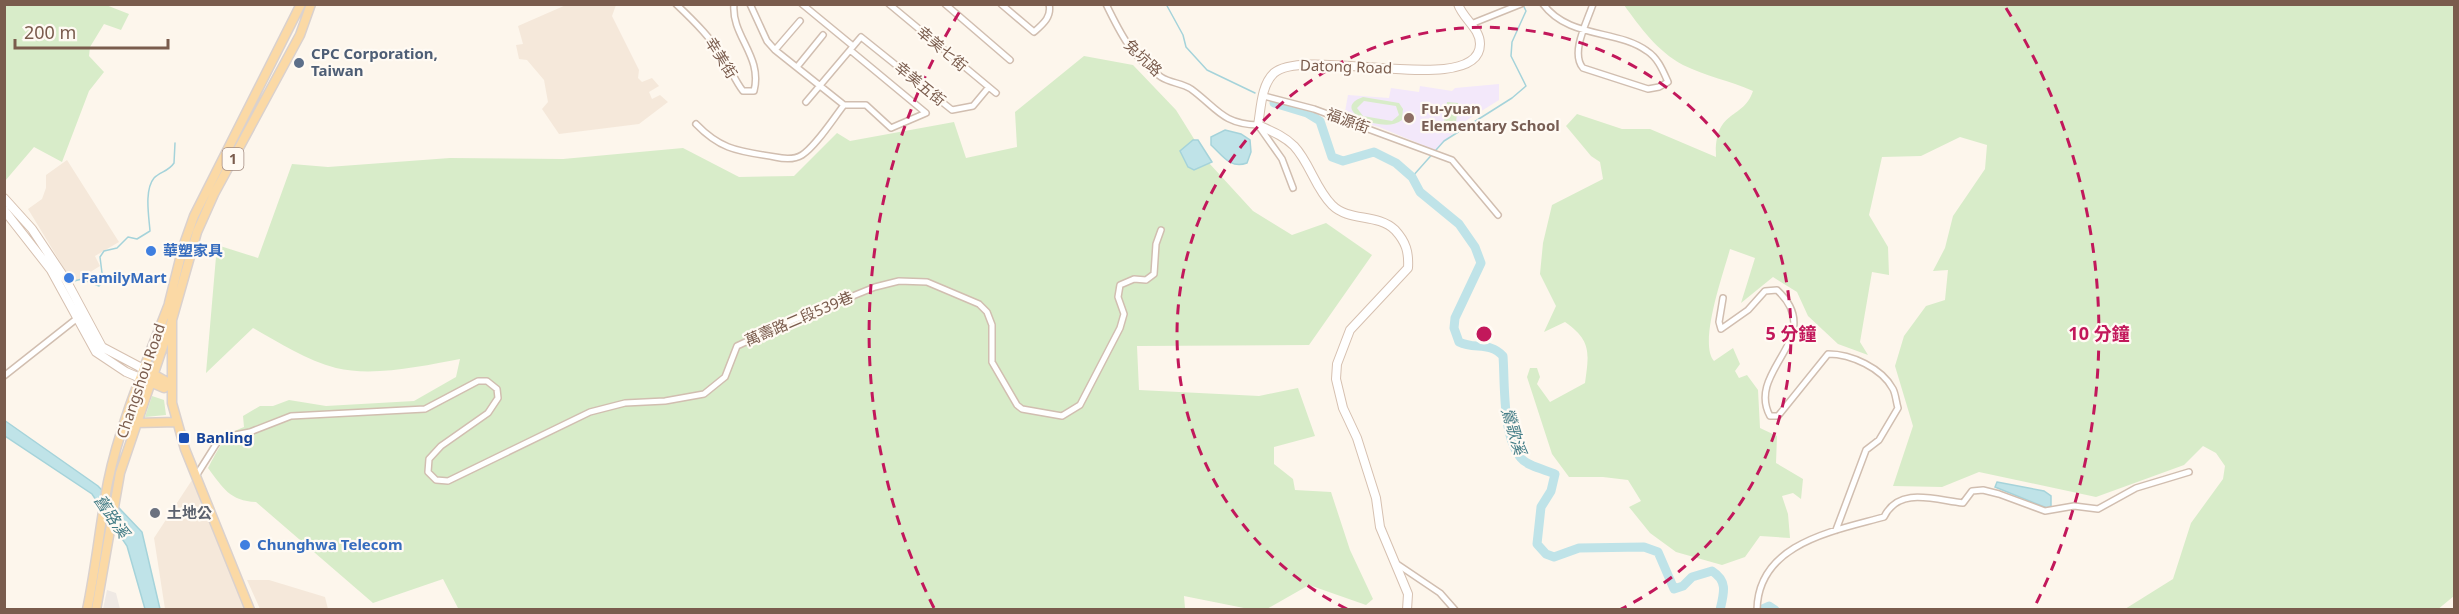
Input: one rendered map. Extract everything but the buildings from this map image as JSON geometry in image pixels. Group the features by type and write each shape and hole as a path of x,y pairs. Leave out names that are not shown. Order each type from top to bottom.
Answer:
{"main road":[{"name":"1","path":"169,303 183,247 194,216 302,4"},
{"name":"1","path":"172,321 192,250 214,194 300,35 311,4"},
{"path":"169,303 172,321 171,384 177,422 196,476 250,609"},
{"name":"Changshou Road","path":"119,460 169,303"},
{"name":"Changshou Road","path":"119,460 136,423 147,376 172,321"},
{"path":"147,376 171,384"},
{"path":"136,423 177,422"},
{"name":"1","path":"96,609 119,460"},
{"name":"1","path":"87,609 102,559"}],"street":[{"name":"幸美街","path":"676,4 704,31 743,91 754,91 756,67 741,34 734,4"},
{"path":"750,4 767,41 775,50 844,105 866,105 891,128 926,113 802,4"},
{"name":"幸美七街","path":"889,4 996,93"},
{"path":"945,4 1010,60"},
{"path":"1001,4 1034,32 1045,23 1050,11 1049,4"},
{"name":"兔坑路","path":"1106,4 1118,32 1148,66 1164,79 1191,89 1223,117 1258,125"},
{"name":"Datong Road","path":"1258,125 1268,80 1274,73 1289,66 1321,63 1414,69 1464,65 1478,57 1478,36 1458,4"},
{"path":"1471,24 1521,4"},
{"path":"1543,4 1557,19 1585,30 1646,50 1657,62 1668,82 1648,89 1586,70 1580,64 1577,55 1585,30 1593,4"},
{"path":"775,50 800,21"},
{"path":"797,67 823,35"},
{"name":"幸美五街","path":"852,48 861,37 952,110 973,106 988,88"},
{"path":"806,102 852,48"},
{"name":"福源街","path":"1264,96 1314,109 1452,160 1498,215"},
{"path":"696,124 716,141 740,153 783,159 794,158 809,148 844,105"},
{"path":"1258,125 1282,159 1293,188"},
{"path":"1258,125 1281,135 1295,147 1315,183 1332,205 1345,214 1376,219 1393,228 1405,243 1408,268 1350,330 1337,364 1336,379 1343,408 1357,438 1376,498 1380,527 1408,594 1407,609"},
{"path":"4,198 32,229 66,280 81,316"},
{"path":"4,210 51,270 106,350 147,376"},
{"name":"萬壽路二段539巷","path":"196,476 220,438 250,432 291,416 425,409 478,381 487,381 497,389 498,398 488,413 441,446 429,459 428,472 436,480 448,481 590,412 624,404 665,401 704,394 725,377 737,346 814,311 875,287 899,281 927,282 979,304 991,320 992,362 1017,405 1022,409 1062,416 1080,405 1120,328 1124,314 1118,297 1120,285 1134,279 1146,280 1154,274 1156,244 1161,230"},
{"path":"1723,298 1719,321 1721,329 1748,309 1765,291 1777,290 1787,299 1793,312 1795,323 1792,339 1766,386 1765,402 1770,416 1778,416 1828,354 1861,361 1882,375 1893,390 1898,408 1880,440 1866,450 1836,530"},
{"path":"4,376 81,316"},
{"path":"1757,607 1768,572 1790,550 1836,530 1884,517 1889,506 1900,499 1910,496 1963,503 1972,491 1983,490 2045,511 2074,506 2098,509 2136,488 2189,472"},
{"path":"1393,561 1440,593 1455,609"}],"shaded area":[{"path":"566,5 616,5 612,16 639,70 638,78 642,82 652,78 659,86 649,92 652,99 660,95 668,102 639,124 559,134 542,109 548,102 544,80 527,60 519,59 516,45 523,44 518,26"},
{"name":"Fu-yuan Elementary School","path":"1499,84 1499,100 1467,120 1435,150 1379,127 1344,117 1348,95 1389,98 1391,88 1419,92 1420,86 1452,91 1455,88"},
{"path":"67,160 119,242 95,256 100,266 73,283 28,209 42,199 46,188 46,175"},
{"path":"192,480 246,609 165,609 154,538"},
{"path":"247,580 269,580 325,597 328,609 260,609"},
{"path":"107,590 116,593 120,609 103,609"}],"green space":[{"path":"5,4 106,5 129,14 121,30 104,24 90,47 89,56 104,72 89,91 62,162 34,147 5,181"},
{"path":"1624,5 2454,5 2454,596 2437,610 2125,609 2173,579 2191,523 2223,479 2225,466 2216,453 2203,446 2184,465 2096,497 1979,472 1942,487 1893,486 1913,426 1895,366 1904,336 1926,306 1945,300 1948,270 1933,271 1945,248 1953,216 1985,169 1987,145 1960,137 1921,156 1882,157 1869,215 1888,247 1889,275 1872,272 1860,342 1868,355 1838,344 1808,316 1797,292 1773,277 1741,303 1755,258 1730,249 1710,324 1710,352 1714,361 1733,348 1740,364 1735,371 1739,378 1747,375 1758,390 1760,428 1777,436 1776,463 1803,479 1801,499 1793,493 1782,496 1788,514 1790,538 1760,536 1745,557 1722,565 1676,552 1650,533 1629,507 1641,501 1628,480 1569,477 1552,454 1527,377 1530,368 1537,368 1540,377 1537,384 1550,402 1585,383 1588,356 1587,348 1580,335 1565,322 1544,332 1556,306 1540,274 1543,243 1552,205 1603,179 1600,162 1591,156 1566,126 1577,114 1622,129 1650,129 1716,157 1717,141 1724,122 1743,107 1753,91 1691,69 1665,53 1636,22"},
{"path":"1084,56 1133,65 1176,110 1209,163 1253,211 1292,235 1326,223 1372,255 1309,345 1137,346 1139,390 1259,396 1298,388 1315,436 1274,447 1274,464 1293,479 1295,490 1331,492 1350,550 1373,599 1366,605 1309,585 1265,610 1184,596 1185,608 1188,609 459,610 443,579 373,603 256,502 240,499 228,492 208,468 226,438 244,427 243,416 260,406 273,406 289,400 326,406 414,401 456,377 460,359 382,371 336,368 304,356 253,328 206,373 217,245 258,258 292,164 328,167 450,158 563,159 683,148 739,177 794,176 837,133 850,141 954,122 966,158 1017,147 1015,112"},
{"path":"1363,97 1399,103 1403,109 1402,120 1394,124 1373,123 1355,114 1352,108 1354,102","holes":["1364,101 1396,106 1399,115 1392,121 1363,116 1357,108"]},
{"path":"1447,102 1458,103 1456,123 1444,122"},
{"path":"152,396 164,400 166,415 145,417"}],"water":[{"path":"1225,130 1241,134 1250,140 1251,152 1247,163 1231,163 1211,145 1211,137"},
{"path":"1193,140 1198,140 1212,162 1194,170 1188,167 1180,151"},
{"name":"舊路溪","path":"4,420 98,486 142,532 160,609 145,609 127,546 92,494 5,436"},
{"path":"1997,482 2044,491 2051,496 2051,506 2047,508 1995,487"}],"waterway":[{"path":"1166,4 1183,35 1186,47 1207,70 1255,93"},
{"path":"1412,177 1444,141 1512,98 1526,86 1511,56 1512,42 1526,11 1523,5"},
{"name":"鶯歌溪","path":"1274,103 1307,113 1320,121 1332,157 1343,161 1374,152 1396,163 1412,177 1420,192 1459,224 1475,247 1481,263 1455,318 1454,328 1459,342 1487,347 1498,351 1503,356 1510,437 1521,458 1555,474 1551,491 1541,507 1537,544 1546,554 1554,557 1579,548 1644,547 1658,552 1674,589 1683,586 1692,577 1712,571 1723,583 1720,610"},
{"path":"74,281 82,279 99,286 103,281 100,257 104,251 117,248 128,237 137,239 150,231 149,189 154,178 174,163 175,143"},
{"name":"鶯歌溪","path":"1760,610 1769,606 1775,610"}],"place":[{"name":"CPC Corporation, Taiwan","path":"299,63"},
{"name":"Fu-yuan Elementary School","path":"1409,118"},
{"name":"華塑家具","path":"151,251"},
{"name":"FamilyMart","path":"69,278"},
{"name":"Banling","path":"184,438"},
{"name":"土地公","path":"155,513"},
{"name":"Chunghwa Telecom","path":"245,545"}]}
